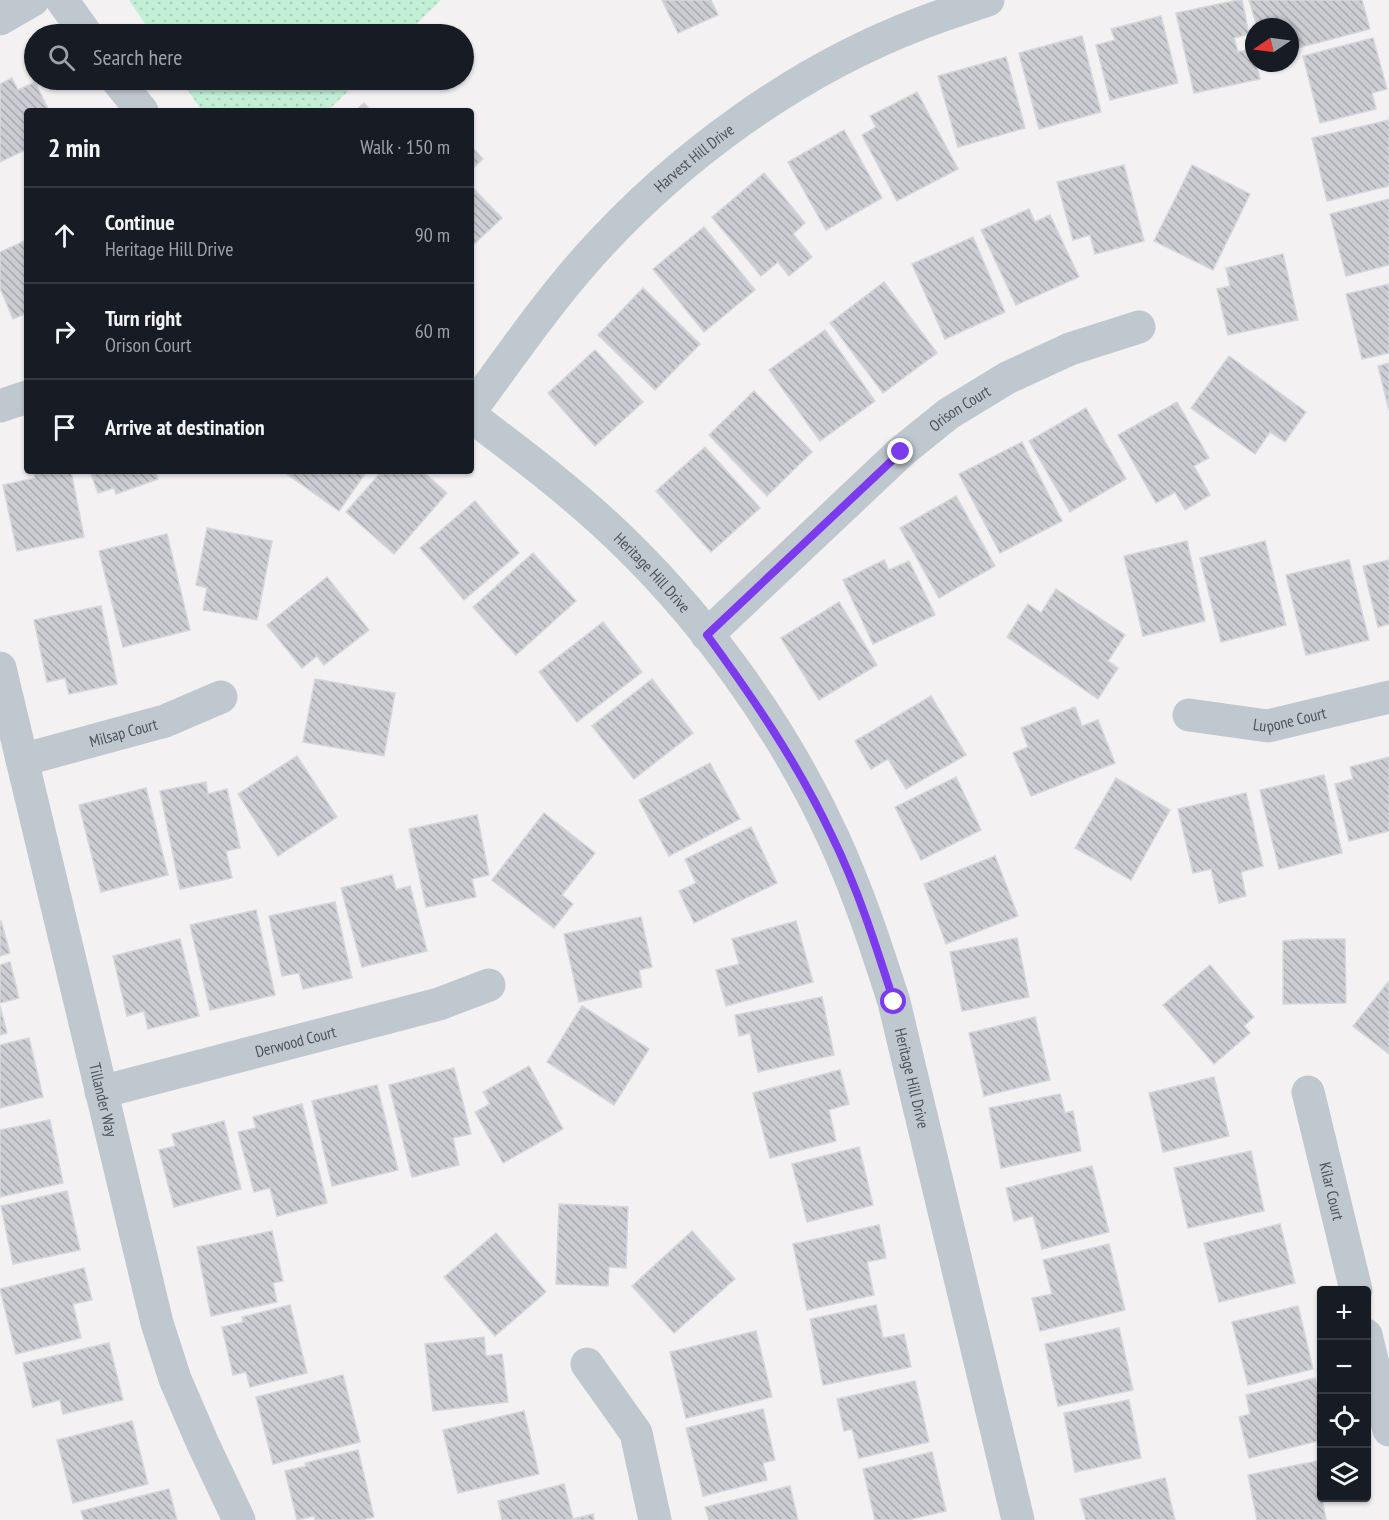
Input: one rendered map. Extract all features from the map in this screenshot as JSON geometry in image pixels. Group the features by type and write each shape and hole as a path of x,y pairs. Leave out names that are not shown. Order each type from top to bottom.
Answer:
{"street":[{"path":"0,19 33,0"},
{"path":"62,0 79,24"},
{"name":"Harvest Hill Drive","path":"474,406 550,303 590,255 633,210 703,149 779,96 846,57 917,25 988,0"},
{"path":"125,90 140,108"},
{"name":"Orison Court","path":"707,635 901,452 948,414 1007,378 1070,349 1139,327"},
{"path":"0,406 24,398"},
{"name":"Heritage Hill Drive","path":"474,418 558,483 617,535 686,609 752,695 790,756 832,836 867,919 894,1002 1018,1520"},
{"name":"Tillander Way","path":"0,668 157,1323 175,1379 239,1520"},
{"name":"Milsap Court","path":"22,760 165,721 221,697"},
{"name":"Lupone Court","path":"1189,715 1268,726 1389,697"},
{"name":"Derwood Court","path":"101,1092 439,1004 489,985"},
{"name":"Kilar Court","path":"1308,1092 1355,1286"},
{"path":"1367,1340 1389,1430"},
{"path":"587,1364 636,1433 655,1520"}],"green space":[{"path":"129,0 441,0 416,24 145,24"},
{"path":"188,90 349,90 330,108 200,108"}],"building":[{"path":"662,0 711,0 718,15 678,33"},
{"path":"1242,0 1246,18 1245,35 1234,38 1238,52 1245,51 1245,72 1258,72 1260,79 1194,93 1176,13"},
{"path":"1249,0 1362,0 1370,29 1299,48 1299,18 1254,18"},
{"path":"1161,16 1178,83 1110,100 1096,45 1115,40 1111,29"},
{"path":"1082,36 1101,112 1039,129 1019,53"},
{"path":"1373,38 1387,89 1372,93 1376,109 1320,123 1303,56"},
{"path":"1006,57 1025,128 958,147 938,76"},
{"path":"12,78 18,90 24,87 24,90 39,90 48,108 24,108 24,150 0,162 0,84"},
{"path":"917,92 958,169 897,201 862,135 876,127 870,116"},
{"path":"364,103 368,108 358,108"},
{"path":"1389,120 1389,186 1327,201 1312,138"},
{"path":"844,130 882,198 826,230 788,162"},
{"path":"474,149 483,159 474,167"},
{"path":"1124,165 1144,241 1095,254 1090,235 1073,240 1057,182"},
{"path":"1192,165 1250,194 1213,270 1154,241"},
{"path":"764,173 805,223 793,234 812,257 789,276 778,262 761,276 712,217"},
{"path":"474,189 502,218 474,244"},
{"path":"1389,199 1389,265 1346,276 1330,214"},
{"path":"1029,209 1035,222 1050,215 1079,277 1016,305 981,230"},
{"path":"704,227 755,290 704,332 653,269"},
{"path":"973,237 1005,312 945,339 912,264"},
{"path":"24,241 24,314 13,319 0,288 0,252"},
{"path":"1283,254 1298,320 1228,335 1217,289 1230,286 1226,268"},
{"path":"884,282 937,353 883,393 830,323"},
{"path":"1389,284 1389,353 1362,359 1346,294"},
{"path":"643,288 700,344 655,390 598,335"},
{"path":"825,330 875,401 820,441 769,370"},
{"path":"595,350 643,402 595,446 548,393"},
{"path":"1229,356 1306,412 1285,442 1270,432 1255,454 1191,408"},
{"path":"1389,363 1389,410 1378,366"},
{"path":"754,391 812,452 767,496 709,435"},
{"path":"1177,402 1209,458 1194,466 1210,495 1185,510 1175,492 1156,503 1118,435"},
{"path":"1086,408 1126,479 1070,512 1029,441"},
{"path":"1022,442 1062,521 1000,553 959,474"},
{"path":"705,447 760,508 711,552 656,491"},
{"path":"34,474 72,474 84,537 17,551 3,485 35,478"},
{"path":"91,474 156,474 158,479 116,494 114,488 98,493"},
{"path":"287,474 365,474 339,511"},
{"path":"379,474 425,474 447,493 394,554 346,512"},
{"path":"956,496 995,566 939,598 900,528"},
{"path":"475,501 519,553 464,600 420,548"},
{"path":"207,528 272,541 257,620 203,610 207,588 196,585"},
{"path":"167,534 190,630 123,647 99,551"},
{"path":"1187,541 1205,621 1143,636 1124,556"},
{"path":"1265,541 1286,625 1221,642 1200,558"},
{"path":"533,553 576,601 516,655 473,607"},
{"path":"884,560 889,570 909,561 935,615 873,644 843,580"},
{"path":"1349,560 1369,640 1306,655 1286,575"},
{"path":"1389,560 1389,624 1378,627 1363,566"},
{"path":"327,577 369,630 324,665 317,656 302,668 267,625"},
{"path":"1056,589 1125,635 1108,661 1118,668 1098,699 1007,637 1028,604 1041,613"},
{"path":"839,602 877,665 819,700 781,638"},
{"path":"101,606 117,684 69,694 65,678 47,682 34,620"},
{"path":"603,622 642,672 577,722 539,672"},
{"path":"315,679 395,693 384,756 303,742"},
{"path":"652,679 693,733 634,779 592,726"},
{"path":"931,696 966,755 906,789 888,759 871,769 855,741"},
{"path":"1075,707 1082,726 1098,720 1115,763 1031,796 1013,753 1028,747 1021,728"},
{"path":"297,756 337,817 278,856 238,794"},
{"path":"1389,757 1389,831 1349,841 1335,784 1353,779 1350,767"},
{"path":"710,763 740,819 669,856 639,800"},
{"path":"1324,775 1342,853 1279,869 1260,790"},
{"path":"956,777 981,830 921,860 895,807"},
{"path":"1116,778 1170,810 1131,880 1075,848"},
{"path":"206,782 208,794 227,789 240,848 226,851 232,878 180,889 160,791"},
{"path":"146,788 168,875 101,892 79,805"},
{"path":"1246,793 1263,866 1241,872 1246,896 1219,903 1211,869 1193,873 1178,809"},
{"path":"544,813 595,853 562,895 573,904 554,928 492,880"},
{"path":"477,815 489,875 472,879 476,897 426,907 409,829"},
{"path":"751,827 777,883 694,923 679,891 696,883 685,859"},
{"path":"995,856 1018,916 946,944 924,884"},
{"path":"392,875 396,890 410,886 427,951 362,967 341,888"},
{"path":"335,902 352,978 303,989 299,973 282,976 269,916"},
{"path":"256,910 275,995 210,1010 190,925"},
{"path":"641,917 652,967 639,970 642,987 579,1002 564,934"},
{"path":"796,921 813,982 726,1006 716,970 739,964 732,939"},
{"path":"0,922 10,953 0,956"},
{"path":"1017,938 1029,997 962,1011 950,952"},
{"path":"180,939 199,1016 148,1029 144,1011 127,1016 113,956"},
{"path":"1345,939 1346,1003 1283,1004 1283,941"},
{"path":"10,962 19,998 0,1003 0,965"},
{"path":"1210,965 1254,1017 1244,1026 1250,1033 1214,1064 1163,1005"},
{"path":"1389,981 1389,1054 1353,1026"},
{"path":"822,997 834,1055 758,1072 750,1033 739,1036 735,1015"},
{"path":"0,1006 7,1033 0,1035"},
{"path":"582,1006 649,1049 614,1105 547,1062"},
{"path":"1035,1017 1050,1080 984,1096 969,1033"},
{"path":"29,1038 43,1097 0,1108 0,1045"},
{"path":"529,1066 563,1129 503,1163 475,1112 490,1104 483,1092"},
{"path":"454,1068 471,1134 453,1138 459,1165 412,1177 389,1085"},
{"path":"840,1070 849,1104 829,1110 836,1141 770,1158 753,1093"},
{"path":"1214,1077 1229,1136 1163,1152 1149,1093"},
{"path":"377,1085 398,1170 332,1186 312,1101"},
{"path":"1060,1094 1065,1113 1073,1111 1081,1151 1001,1168 989,1108"},
{"path":"302,1104 327,1203 277,1216 270,1188 254,1192 238,1132 256,1128 253,1117"},
{"path":"50,1120 63,1183 0,1197 0,1130"},
{"path":"224,1121 241,1189 174,1207 159,1150 175,1146 172,1134"},
{"path":"859,1147 873,1205 807,1222 792,1164"},
{"path":"1251,1151 1264,1211 1188,1228 1174,1168"},
{"path":"1092,1166 1109,1232 1042,1249 1033,1216 1014,1221 1006,1188"},
{"path":"67,1191 80,1250 13,1264 1,1206"},
{"path":"559,1204 628,1207 626,1268 609,1267 608,1286 556,1284"},
{"path":"1280,1224 1295,1283 1219,1302 1204,1243"},
{"path":"879,1225 886,1258 867,1262 874,1295 807,1310 793,1244"},
{"path":"272,1231 283,1281 273,1283 277,1302 211,1316 197,1247"},
{"path":"692,1231 735,1279 674,1333 632,1286"},
{"path":"496,1233 546,1292 495,1336 444,1277"},
{"path":"1109,1244 1125,1310 1040,1331 1032,1298 1052,1294 1043,1260"},
{"path":"84,1268 92,1300 73,1304 81,1338 16,1354 0,1289"},
{"path":"290,1305 307,1373 250,1387 246,1372 233,1375 222,1327 243,1322 242,1317"},
{"path":"876,1305 883,1338 904,1334 911,1367 823,1385 810,1319"},
{"path":"1298,1306 1313,1369 1248,1385 1232,1322"},
{"path":"1119,1328 1133,1390 1058,1406 1045,1344"},
{"path":"756,1331 772,1397 686,1418 670,1352"},
{"path":"484,1337 486,1356 502,1354 508,1402 433,1411 425,1344"},
{"path":"109,1343 123,1400 63,1414 60,1400 33,1407 23,1363"},
{"path":"343,1375 360,1442 273,1464 256,1397"},
{"path":"1315,1378 1317,1441 1249,1458 1239,1417 1250,1414 1246,1395"},
{"path":"915,1381 929,1442 859,1458 852,1429 844,1431 837,1399"},
{"path":"1129,1400 1141,1458 1075,1472 1064,1413"},
{"path":"763,1409 775,1460 763,1463 767,1480 703,1496 686,1428"},
{"path":"524,1411 539,1474 458,1493 443,1430"},
{"path":"132,1421 148,1484 73,1503 57,1440"},
{"path":"358,1450 374,1517 361,1520 315,1520 314,1516 297,1520 285,1471 306,1466 305,1463"},
{"path":"932,1452 946,1511 907,1520 875,1520 863,1469"},
{"path":"1317,1461 1317,1502 1323,1502 1326,1520 1257,1520 1248,1475"},
{"path":"1165,1478 1175,1520 1086,1520 1080,1499"},
{"path":"564,1484 573,1519 593,1514 594,1520 502,1520 498,1501"},
{"path":"790,1486 798,1520 709,1520 705,1507"},
{"path":"169,1489 177,1520 84,1520 81,1511"}],"route":[{"path":"894,1002 867,919 832,836 790,756 752,695 707,635 901,452"}]}
